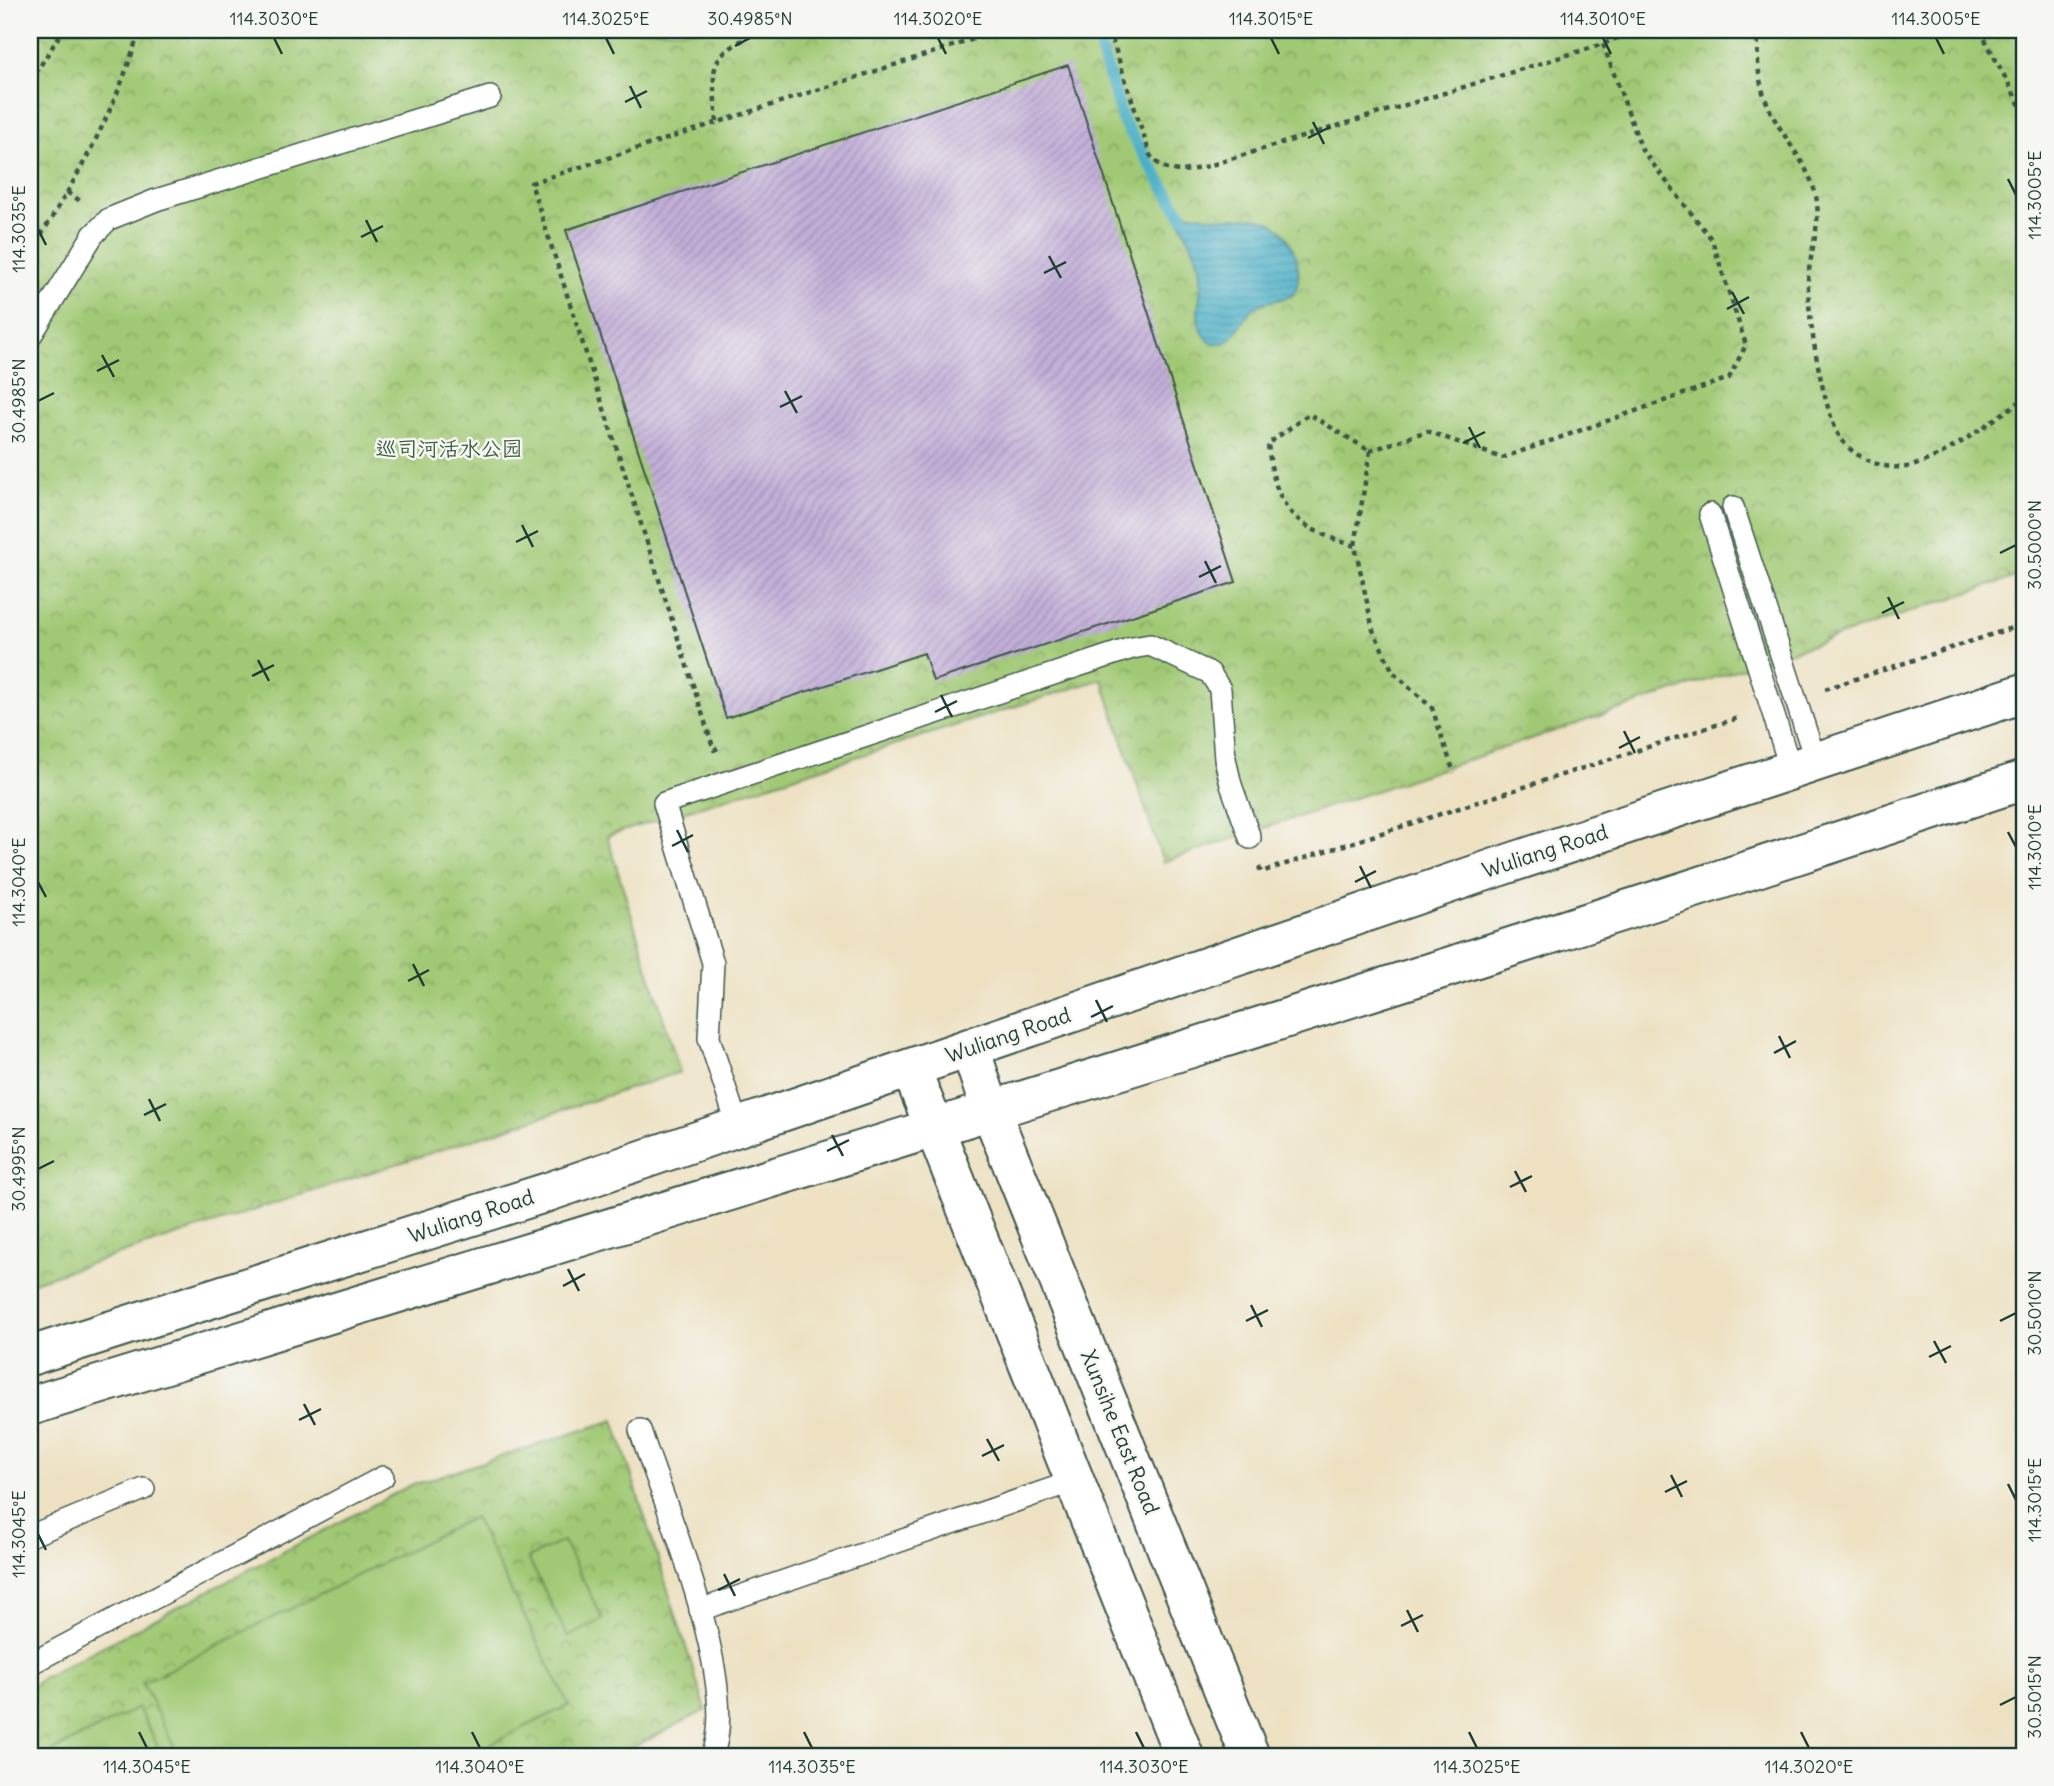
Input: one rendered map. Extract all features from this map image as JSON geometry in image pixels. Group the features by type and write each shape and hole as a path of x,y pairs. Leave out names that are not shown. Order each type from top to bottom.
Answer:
{"main road":[{"name":"Wuliang Road","path":"30,1356 548,1192 2024,693"},
{"path":"30,1405 932,1128 1775,863 2024,780"},
{"name":"Xunsihe East Road","path":"970,1048 990,1108 1250,1756"},
{"path":"911,1069 932,1128 1185,1756"}],"lane":[{"path":"30,337 93,235 109,219 156,200 490,97"},
{"path":"1733,507 1795,699 1803,766"},
{"path":"1710,514 1771,708 1803,766"},
{"path":"738,1127 709,1038 713,962 664,803 1132,648 1150,645 1210,673 1220,689 1225,759 1250,838"},
{"path":"640,1430 700,1610 719,1703 716,1746 712,1756"},
{"path":"30,1664 383,1477"},
{"path":"700,1610 1074,1481"},
{"path":"30,1536 144,1489"}],"path":[{"path":"30,82 63,30"},
{"path":"30,252 66,192 105,116 139,30"},
{"path":"717,122 712,74 718,57 731,45 761,30"},
{"path":"726,746 714,750 531,183 1002,30"},
{"path":"1109,30 1150,155 1157,164 1176,172 1208,166 1603,44 1637,30"},
{"path":"1758,30 1757,53 1766,102 1814,188 1818,206 1808,282 1809,296 1830,414 1840,438 1858,455 1883,466 1914,465 2024,399"},
{"path":"1983,31 2024,113"},
{"path":"1370,451 1427,431 1502,458 1729,377 1746,345 1712,240 1642,150 1603,44"},
{"path":"1355,546 1319,535 1305,527 1292,514 1275,485 1268,444 1309,414 1370,451"},
{"path":"1370,451 1355,546 1373,630 1384,658 1393,672 1432,708 1454,773"},
{"path":"2024,455 2020,502 2024,547"},
{"path":"1795,699 2024,625"},
{"path":"1250,838 1261,872 1771,708"}],"green space":[{"name":"巡司河活水公园","path":"30,30 2024,30 2024,574 1163,862 1102,679 607,836 680,1072 30,1283"},
{"path":"614,1420 706,1710 616,1756 30,1756 30,1689 42,1678 409,1486"},
{"path":"474,1517 569,1705 467,1756 179,1756 142,1683"},
{"path":"563,1541 603,1619 568,1637 528,1558"},
{"path":"138,1708 163,1756 55,1756 52,1751"}],"water":[{"path":"1185,213 1218,218 1259,219 1277,226 1291,244 1297,262 1298,281 1293,295 1257,306 1227,341 1210,342 1198,319 1201,275 1196,254 1179,219"}],"building":[{"path":"1068,65 1236,582 933,681 924,653 726,718 566,230"}],"waterway":[{"path":"1095,30 1123,121 1182,216"}]}
